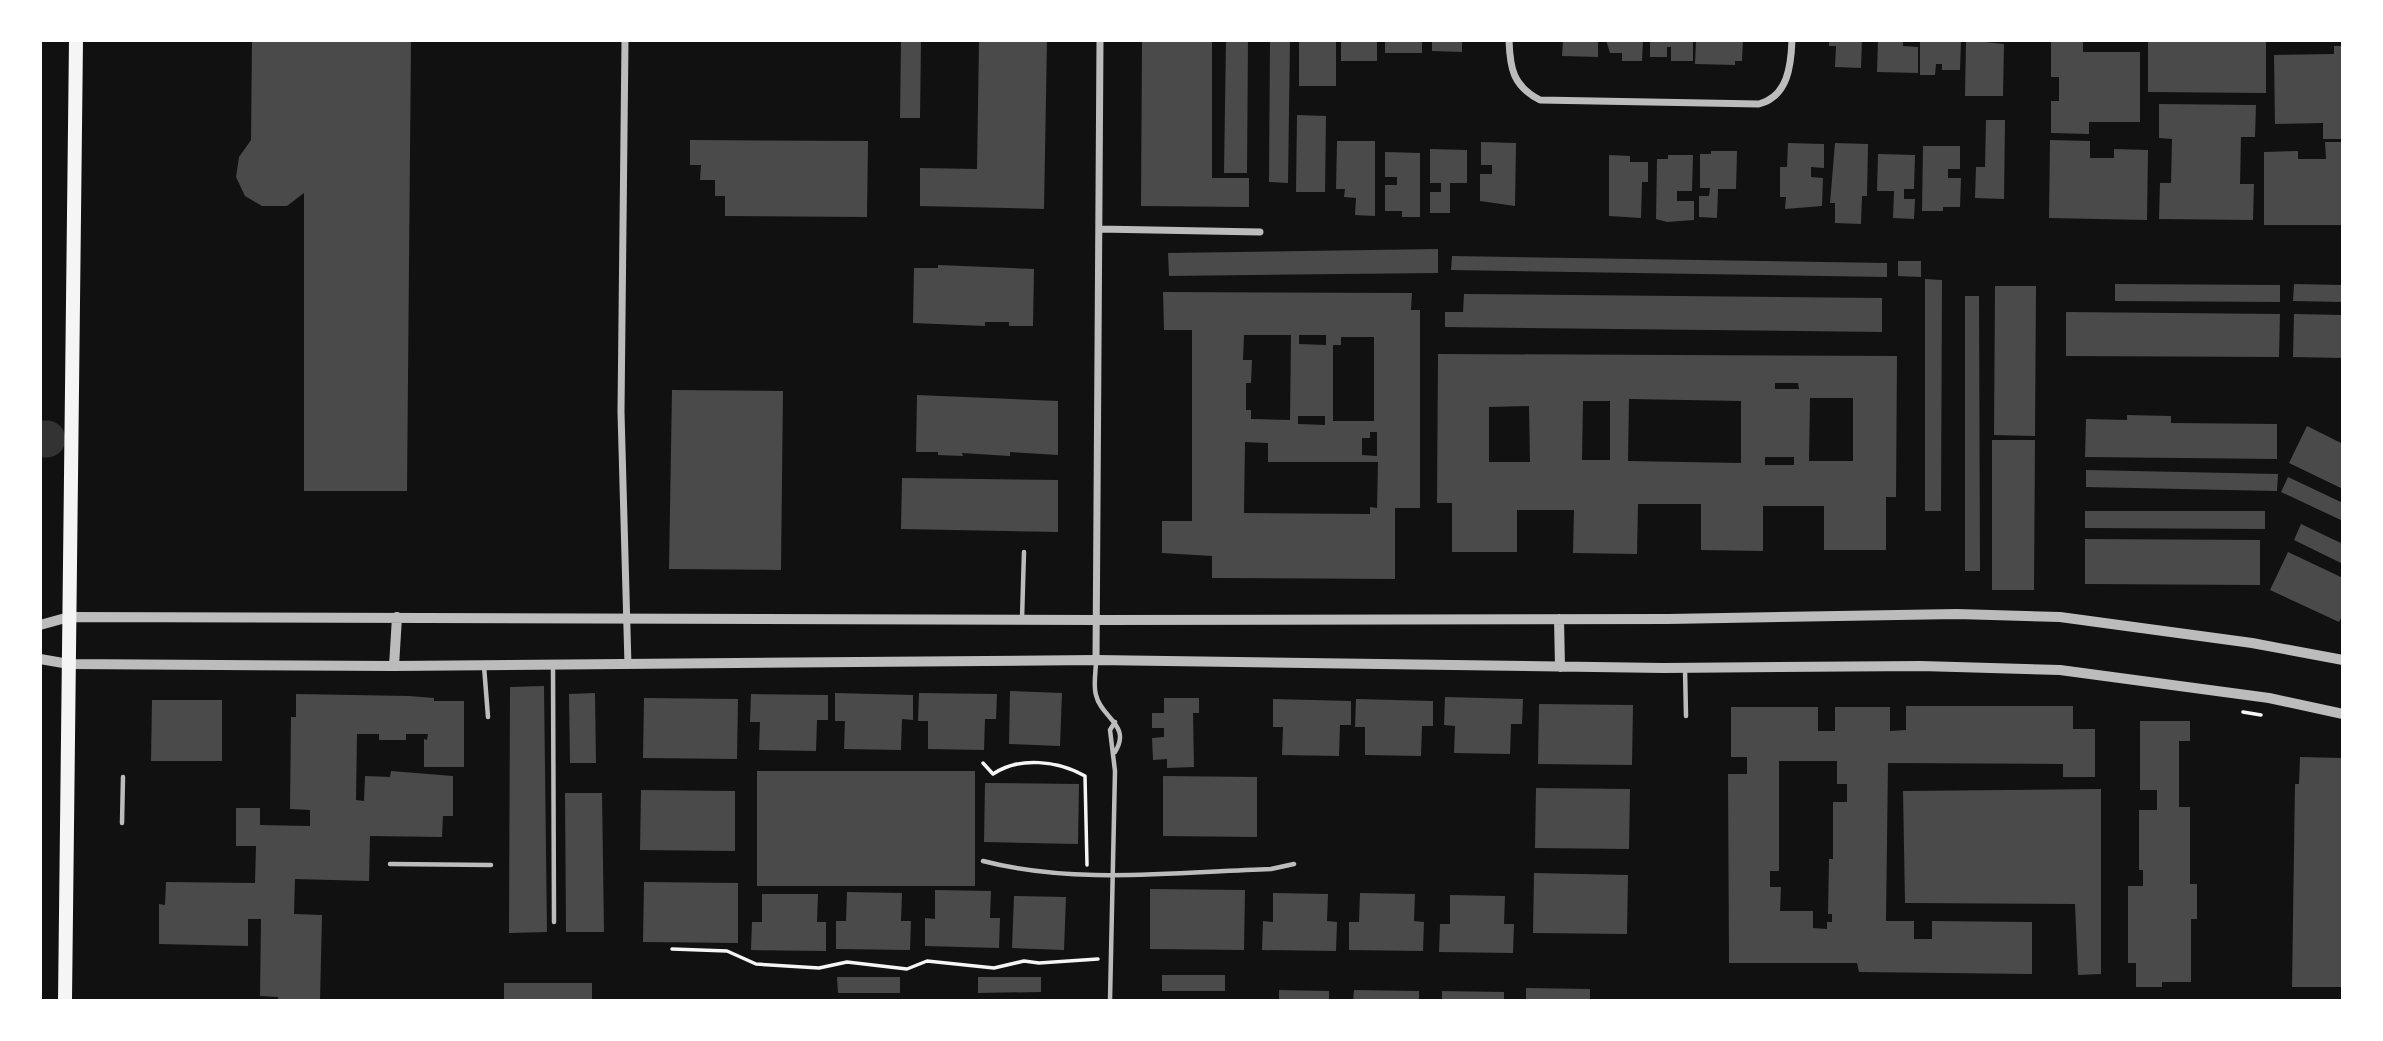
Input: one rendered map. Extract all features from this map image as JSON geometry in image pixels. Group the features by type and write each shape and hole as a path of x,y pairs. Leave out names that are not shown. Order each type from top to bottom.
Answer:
{"main road":[{"path":"65,1001 76,40"}],"street":[{"path":"1096,660 1100,40"},
{"path":"1510,40 1510,61 1514,79 1540,100 1759,104 1766,102 1782,88 1790,66 1792,40"},
{"path":"625,43 621,412 628,665"},
{"path":"1099,229 1260,232"},
{"path":"40,625 69,617 1097,620 1559,619 1957,614 2060,617 2252,643 2343,660"},
{"path":"394,666 397,617"},
{"path":"1559,619 1560,667"},
{"path":"40,659 69,664 394,666 1096,660 1685,668 1921,666 2060,670 2256,696 2343,714"}],"lane":[{"path":"1022,620 1024,552"},
{"path":"1096,660 1096,696 1120,729 1120,744 1115,752 1110,1000"},
{"path":"484,665 488,717"},
{"path":"554,665 554,922"},
{"path":"1685,668 1686,716"},
{"path":"1115,722 1110,730 1110,745 1115,752"},
{"path":"122,822 123,777"},
{"path":"983,861 1025,872 1112,875 1271,869 1294,864"},
{"path":"390,864 491,865"}],"path":[{"path":"2242,712 2261,715"},
{"path":"983,764 993,774 1006,765 1060,764 1085,776 1086,874"},
{"path":"672,949 727,951 756,964 819,968 847,961 908,969 927,961 994,968 1024,961 1111,961"}],"building":[{"path":"252,40 411,40 407,491 304,491 304,193 287,206 262,206 245,196 236,177 239,157 251,140"},
{"path":"901,40 921,40 920,118 900,118"},
{"path":"979,40 1047,40 1044,209 920,206 920,168 977,169"},
{"path":"1142,40 1212,40 1212,178 1249,178 1249,207 1141,206"},
{"path":"1226,40 1248,40 1247,173 1224,173"},
{"path":"1270,40 1290,40 1288,183 1269,182"},
{"path":"1299,40 1336,40 1336,86 1299,86"},
{"path":"1341,40 1377,40 1377,61 1341,61"},
{"path":"1385,40 1422,40 1422,53 1385,53"},
{"path":"1432,40 1462,40 1462,52 1432,51"},
{"path":"1563,40 1598,40 1598,57 1562,56"},
{"path":"1606,40 1643,40 1642,61 1622,61 1622,53 1610,53"},
{"path":"1650,40 1693,40 1693,61 1671,61 1671,47 1667,47 1667,57 1650,57"},
{"path":"1696,40 1743,40 1742,61 1735,61 1735,65 1695,64"},
{"path":"1829,40 1862,40 1861,68 1835,67 1836,46 1829,46"},
{"path":"1878,40 1903,40 1903,46 1918,47 1918,73 1877,72"},
{"path":"1920,40 1961,40 1960,70 1942,70 1942,64 1936,64 1935,75 1920,75"},
{"path":"1966,40 2004,44 2003,96 1965,96"},
{"path":"2148,40 2266,40 2266,93 2148,92"},
{"path":"2051,42 2083,42 2083,52 2140,52 2140,122 2089,122 2089,134 2051,133 2051,101 2059,101 2059,77 2051,77"},
{"path":"2334,46 2343,46 2343,139 2323,139 2323,123 2275,124 2274,55 2334,54"},
{"path":"2159,104 2256,105 2255,137 2241,137 2240,184 2254,184 2253,220 2159,219 2160,183 2171,183 2172,139 2159,138"},
{"path":"1297,115 1326,116 1325,192 1296,192"},
{"path":"1986,120 2005,120 2004,199 1975,198 1976,167 1985,167"},
{"path":"690,140 868,141 867,217 725,216 725,196 715,196 715,180 700,180 701,165 690,165"},
{"path":"2050,140 2090,141 2090,158 2114,158 2114,149 2148,150 2147,220 2049,218"},
{"path":"1337,141 1375,141 1375,216 1355,215 1356,198 1344,197 1345,189 1336,189"},
{"path":"1481,142 1516,143 1515,206 1480,201 1480,174 1492,174 1492,165 1481,165"},
{"path":"2325,142 2343,142 2343,225 2264,225 2264,152 2298,151 2298,159 2326,159"},
{"path":"1788,143 1824,144 1824,168 1811,167 1811,177 1823,178 1822,206 1785,209 1786,197 1780,197 1780,167 1787,167"},
{"path":"1835,143 1868,144 1867,196 1862,196 1861,224 1835,223 1835,203 1830,203"},
{"path":"1923,146 1960,146 1960,169 1948,169 1948,178 1961,178 1960,207 1943,207 1943,211 1922,211"},
{"path":"1430,149 1467,150 1467,183 1450,183 1450,213 1430,213 1430,192 1441,192 1441,183 1430,183"},
{"path":"1711,151 1737,151 1736,189 1718,189 1717,218 1699,217 1699,196 1709,196 1710,188 1700,188 1700,154 1711,154"},
{"path":"1385,152 1420,153 1420,217 1402,217 1402,211 1385,211 1385,185 1397,185 1397,177 1385,177"},
{"path":"1878,154 1915,155 1914,189 1904,189 1904,199 1915,199 1914,219 1893,218 1894,191 1877,191"},
{"path":"1609,155 1630,156 1630,162 1648,162 1648,182 1642,182 1641,218 1609,216"},
{"path":"1668,155 1693,155 1692,191 1677,191 1677,201 1694,201 1694,220 1667,222 1656,219 1657,159 1668,159"},
{"path":"1438,249 1438,273 1169,276 1168,253"},
{"path":"1452,256 1887,263 1887,277 1451,270"},
{"path":"1898,261 1921,261 1921,277 1898,276"},
{"path":"938,265 1034,269 1033,326 1009,326 1009,322 985,322 985,326 913,323 914,268 938,268"},
{"path":"1925,279 1942,280 1941,511 1925,511"},
{"path":"2115,284 2280,285 2280,302 2115,301"},
{"path":"2294,284 2343,285 2343,302 2293,301"},
{"path":"1995,286 2036,286 2035,436 1994,435"},
{"path":"1163,292 1412,293 1411,310 1420,310 1420,508 1395,508 1395,579 1212,578 1212,556 1162,553 1162,521 1192,521 1192,330 1164,330","holes":["1244,335 1291,335 1290,420 1251,419 1251,410 1246,410 1246,383 1251,383 1252,360 1243,360","1299,335 1326,335 1326,345 1299,344","1341,337 1374,337 1374,421 1333,421 1333,345 1341,345","1298,416 1325,416 1325,425 1298,424","1370,432 1377,432 1377,456 1362,455 1362,438 1370,438","1245,442 1268,443 1268,462 1378,462 1377,508 1370,507 1370,514 1244,513"]},
{"path":"1464,294 1882,298 1882,332 1445,327 1445,312 1463,312"},
{"path":"1965,296 1979,296 1980,571 1965,571"},
{"path":"2066,312 2280,314 2279,357 2066,356"},
{"path":"2294,314 2343,315 2343,358 2293,357"},
{"path":"1438,354 1897,356 1896,497 1886,497 1886,550 1824,550 1824,506 1763,506 1763,551 1701,550 1701,504 1638,504 1637,554 1573,553 1574,510 1517,510 1517,552 1452,552 1452,503 1437,503","holes":["1775,383 1798,383 1799,389 1775,389","1810,398 1853,398 1853,461 1809,461","1629,399 1741,401 1741,463 1628,461","1583,401 1610,401 1610,460 1582,460","1529,406 1530,462 1489,462 1489,407","1765,457 1794,457 1794,465 1765,465"]},
{"path":"672,390 783,391 781,570 669,569"},
{"path":"917,395 1058,401 1058,455 1010,452 1010,456 962,453 963,456 916,452"},
{"path":"2127,415 2171,416 2171,423 2277,424 2277,459 2085,457 2086,419 2127,420"},
{"path":"2307,426 2343,444 2343,489 2289,463"},
{"path":"1992,440 2035,440 2034,590 1992,590"},
{"path":"2086,470 2278,474 2277,491 2086,487"},
{"path":"2288,477 2343,503 2343,521 2281,492"},
{"path":"902,478 1058,480 1058,532 901,529"},
{"path":"2085,511 2265,511 2265,529 2085,528"},
{"path":"2301,524 2343,544 2343,564 2294,540"},
{"path":"2085,539 2260,540 2260,585 2085,584"},
{"path":"2288,552 2343,578 2343,614 2339,622 2270,590"},
{"path":"544,686 547,932 509,933 510,687"},
{"path":"1010,691 1062,693 1060,746 1009,744"},
{"path":"595,693 596,763 570,763 569,694"},
{"path":"835,693 913,695 913,720 902,719 901,750 844,749 845,721 835,721"},
{"path":"919,693 997,694 996,719 985,719 984,750 928,749 928,721 918,721"},
{"path":"296,694 409,696 434,698 434,701 464,701 464,767 424,767 424,739 427,740 428,734 406,734 406,740 379,740 379,734 357,734 356,800 364,801 365,776 390,777 391,771 453,776 453,816 443,816 442,837 370,836 369,881 295,879 294,914 322,915 320,1001 278,1001 278,997 260,996 261,919 248,919 248,946 159,944 159,904 165,905 166,882 255,883 256,846 236,846 236,808 260,808 260,825 310,826 310,810 290,809 291,717 296,717"},
{"path":"751,694 828,695 828,720 817,720 816,751 759,750 760,722 750,722"},
{"path":"1445,697 1523,699 1522,724 1511,724 1510,754 1454,753 1455,726 1444,725"},
{"path":"644,698 738,699 737,759 643,758"},
{"path":"1164,698 1199,698 1199,713 1193,713 1194,767 1167,768 1167,759 1153,760 1152,738 1164,737 1164,728 1152,728 1152,713 1164,713"},
{"path":"1273,699 1351,701 1351,725 1340,725 1339,756 1282,755 1283,727 1273,727"},
{"path":"1356,699 1433,701 1433,726 1422,726 1421,756 1365,755 1365,727 1355,727"},
{"path":"152,700 222,700 222,761 151,761"},
{"path":"1539,704 1633,705 1632,765 1538,764"},
{"path":"1906,706 2073,706 2073,729 2095,729 2095,777 2063,777 2063,764 1888,763 1886,921 1914,921 1914,939 1932,939 1932,921 2032,922 2032,974 1859,972 1857,963 1729,963 1728,774 1747,774 1747,757 1731,757 1731,707 1818,707 1818,731 1835,731 1835,707 1890,707 1890,731 1906,730","holes":["1779,761 1837,761 1837,784 1847,784 1847,802 1833,802 1833,859 1829,859 1828,914 1832,914 1832,922 1827,922 1827,929 1813,928 1813,911 1780,911 1781,887 1770,887 1770,871 1779,871"]},
{"path":"2140,721 2190,721 2190,741 2179,741 2179,807 2190,807 2190,884 2197,884 2197,919 2191,919 2191,982 2162,982 2162,987 2136,987 2136,963 2128,963 2128,886 2143,886 2143,870 2139,870 2139,810 2157,810 2157,790 2140,790"},
{"path":"2300,757 2343,758 2343,987 2292,987 2295,784 2299,784"},
{"path":"757,771 975,771 975,886 757,886"},
{"path":"1163,776 1257,777 1257,837 1163,836"},
{"path":"985,783 1079,784 1078,844 984,842"},
{"path":"1536,788 1630,789 1629,849 1535,848"},
{"path":"2101,789 2101,974 2078,975 2075,904 1905,903 1903,791"},
{"path":"641,790 735,791 735,851 640,850"},
{"path":"565,793 602,793 604,932 566,932"},
{"path":"1534,873 1628,875 1627,934 1533,933"},
{"path":"644,882 738,883 738,943 643,942"},
{"path":"1150,889 1245,890 1244,950 1150,949"},
{"path":"935,890 991,891 990,918 1000,918 999,948 925,946 925,918 935,919"},
{"path":"847,892 902,893 901,921 911,921 910,950 836,949 836,921 846,921"},
{"path":"1273,893 1328,894 1327,921 1337,922 1336,951 1262,950 1263,921 1273,922"},
{"path":"1360,893 1415,894 1414,921 1424,922 1423,951 1349,950 1349,922 1359,922"},
{"path":"762,894 818,894 817,922 826,922 826,951 751,950 752,922 762,922"},
{"path":"1450,895 1505,896 1504,924 1514,924 1513,953 1439,952 1440,924 1450,924"},
{"path":"1014,896 1066,897 1064,950 1012,948"},
{"path":"1162,975 1225,975 1225,991 1162,991"},
{"path":"837,977 900,977 900,993 838,993"},
{"path":"978,977 1041,977 1041,992 978,993"},
{"path":"504,983 592,983 592,1001 504,1001"},
{"path":"1526,988 1590,989 1590,1001 1526,1001"},
{"path":"1279,990 1329,991 1329,1001 1279,1001"},
{"path":"1354,990 1419,991 1419,1001 1353,1001"},
{"path":"1442,991 1504,992 1504,1001 1442,1001"}],"waterway":[{"path":"41,439 47,439"}]}
